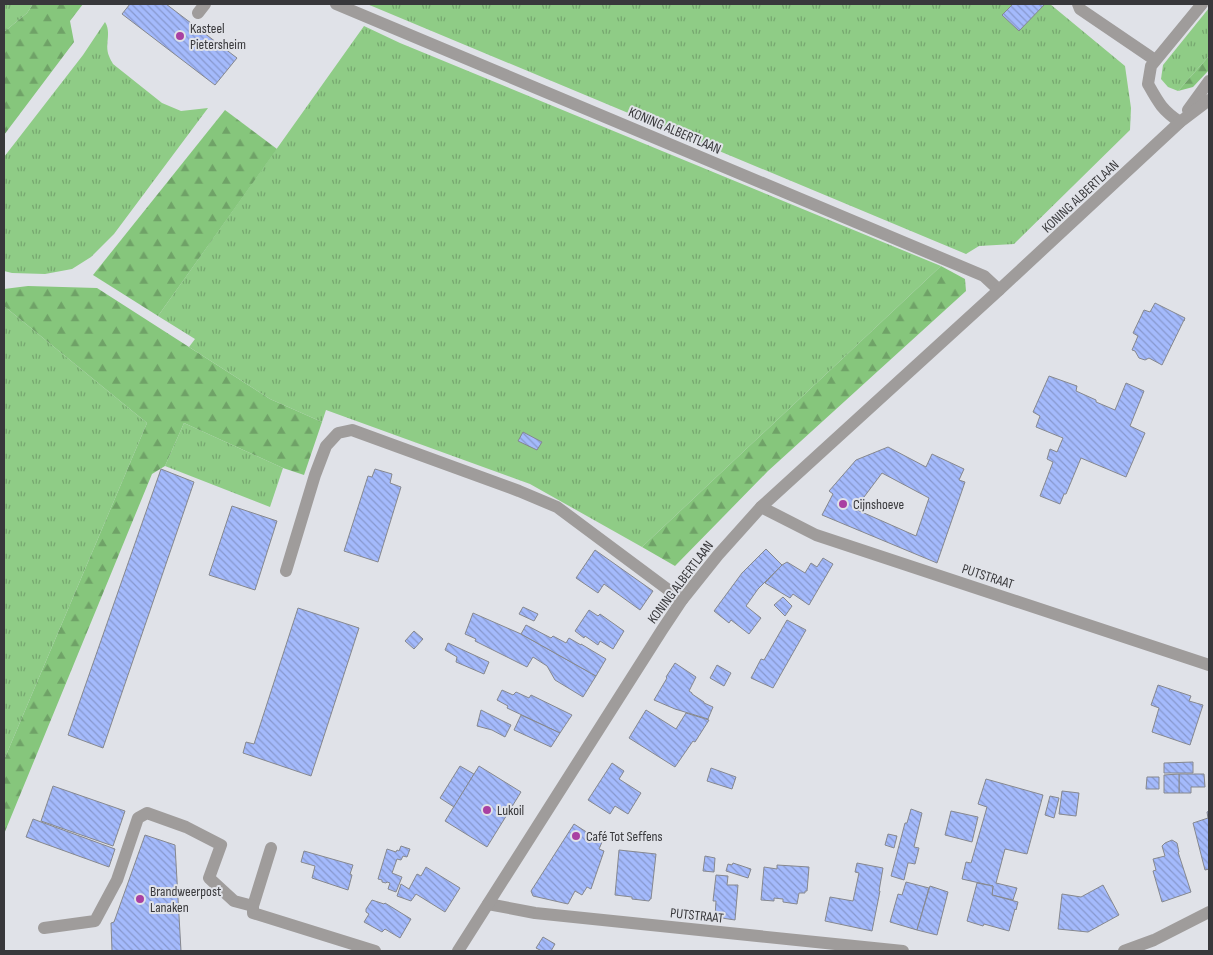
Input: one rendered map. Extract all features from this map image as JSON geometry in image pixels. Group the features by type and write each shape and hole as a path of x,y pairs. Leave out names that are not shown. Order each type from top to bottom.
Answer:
{"street":[{"name":"KONING ALBERTLAAN","path":"336,4 984,276 1000,290"},
{"path":"1078,4 1080,9 1155,60"},
{"path":"1180,122 1167,114 1148,84 1151,66 1202,4"},
{"name":"KONING ALBERTLAAN","path":"1180,122 1209,81"},
{"name":"KONING ALBERTLAAN","path":"458,951 662,630 682,600 718,555 761,508 1000,290 1180,122 1209,100"},
{"path":"286,571 315,475 326,446 338,433 352,430 519,491 557,507 682,600"},
{"name":"PUTSTRAAT","path":"761,508 816,535 1209,665"},
{"path":"44,928 95,921 117,880 138,818 147,813 186,827 221,845 209,878 234,901 253,906"},
{"path":"271,848 253,906 253,913 375,951"},
{"name":"PUTSTRAAT","path":"488,904 536,913 903,951"},
{"path":"1124,951 1154,940 1209,912"}],"green space":[{"path":"4,4 33,4 27,13 4,32"},
{"path":"33,4 83,4 70,21 74,42 4,135 4,32 27,13"},
{"path":"367,4 1050,4 1125,66 1131,108 1130,130 1014,244 979,246 966,254"},
{"path":"1209,8 1209,56 1178,91 1168,87 1161,79 1163,65"},
{"path":"105,22 108,30 107,48 113,64 162,103 181,111 208,108 114,234 91,257 72,269 45,274 4,271 4,157 83,55"},
{"path":"364,26 400,43 941,266 642,547 530,484 326,410 322,422 270,399 189,347 195,339 158,316"},
{"path":"1209,56 1209,70 1193,87 1178,91"},
{"path":"225,110 277,149 158,316 93,275"},
{"path":"941,266 965,279 966,291 768,471 675,566 642,547"},
{"path":"28,286 97,288 270,399 322,422 304,475 283,468 184,423 165,466 152,474 4,834 4,760 147,423 4,306 4,289"},
{"path":"4,306 147,423 4,760"},
{"path":"184,423 283,468 270,507 165,466"}],"building":[{"name":"Kasteel Pietersheim","path":"130,4 166,4 237,58 215,85 122,14"},
{"path":"1013,4 1045,4 1019,31 1002,15"},
{"path":"1155,303 1185,318 1162,365 1149,358 1145,360 1139,358 1135,351 1132,350 1138,336 1133,333 1144,310 1150,312"},
{"path":"1049,376 1077,386 1076,391 1115,410 1126,383 1144,391 1130,426 1145,433 1126,477 1081,458 1060,504 1040,496 1053,462 1047,459 1050,449 1057,452 1063,438 1036,427 1040,416 1033,412"},
{"path":"523,432 542,442 537,450 518,441"},
{"name":"Cijnshoeve","path":"888,447 926,467 932,454 964,469 959,480 965,482 937,563 822,515 833,494 829,491 856,460","holes":["882,473 929,498 916,536 855,509"]},
{"path":"161,469 194,482 103,748 68,735"},
{"path":"375,469 392,474 390,483 401,487 378,562 344,551 368,476 372,477"},
{"path":"232,506 277,521 255,590 209,575"},
{"path":"766,549 782,565 758,589 746,606 761,618 749,634 731,620 729,623 714,611 742,573"},
{"path":"595,550 653,591 640,610 604,584 598,593 576,578"},
{"path":"823,558 833,564 809,605 793,594 790,598 765,583 787,562 805,573 811,563 817,567"},
{"path":"783,597 792,606 785,616 774,605"},
{"path":"523,607 538,614 534,621 519,614"},
{"path":"298,608 359,628 311,776 243,753 246,742 254,744"},
{"path":"589,610 598,616 600,614 624,631 613,649 600,641 598,645 575,631"},
{"path":"473,613 521,634 596,676 583,697 555,680 547,666 533,657 527,667 465,634"},
{"path":"787,620 806,630 773,688 751,678 761,659 764,660"},
{"path":"526,625 551,638 553,636 566,643 569,638 606,659 596,676 521,634"},
{"path":"414,631 423,639 414,649 405,641"},
{"path":"448,643 489,662 484,674 456,662 457,657 445,650"},
{"path":"675,663 696,677 689,691 704,703 713,707 708,719 675,709 654,700"},
{"path":"717,665 731,673 724,686 710,678"},
{"path":"1158,685 1191,696 1189,701 1203,705 1190,745 1152,732 1159,708 1151,705"},
{"path":"502,690 513,695 516,692 529,698 531,695 572,715 560,733 507,708 508,706 497,700"},
{"path":"481,710 511,725 505,737 492,730 477,726"},
{"path":"646,710 676,729 686,713 709,720 695,742 693,741 675,767 629,738"},
{"path":"521,715 560,733 551,747 514,730"},
{"path":"1193,762 1193,773 1164,773 1164,763"},
{"path":"612,763 624,771 619,779 641,793 628,814 615,806 610,814 588,800"},
{"path":"460,766 474,774 454,807 440,798"},
{"path":"479,766 521,792 487,847 445,821"},
{"path":"711,768 736,777 732,789 707,781"},
{"path":"1179,774 1204,774 1205,787 1191,787 1191,793 1179,793"},
{"path":"1179,774 1179,793 1164,793 1164,775"},
{"path":"1147,777 1159,777 1159,789 1146,789"},
{"path":"986,779 1043,795 1027,854 1005,849 996,883 1017,888 1013,900 992,895 993,886 962,879 966,862 971,863 987,807 978,804"},
{"path":"53,786 125,811 113,846 41,821"},
{"path":"1062,791 1079,793 1076,816 1059,814"},
{"path":"1050,796 1059,798 1054,818 1045,815"},
{"path":"911,809 922,813 914,847 919,848 915,864 908,863 904,880 891,876 905,823 907,823"},
{"path":"951,811 978,817 972,842 945,835"},
{"path":"1209,811 1209,869 1205,870 1193,823 1208,818 1207,812"},
{"path":"33,819 115,849 109,867 26,837"},
{"path":"574,824 602,842 599,849 604,851 591,889 587,887 582,895 575,891 568,904 533,896 531,891"},
{"path":"888,834 897,836 894,848 885,845"},
{"path":"145,835 175,845 181,951 112,951 111,923 114,922"},
{"path":"1172,840 1177,843 1178,852 1191,892 1162,902 1153,871 1156,870 1153,859 1165,856 1162,846"},
{"path":"401,846 410,849 407,857 403,856 401,860 397,859 392,873 402,877 396,892 388,889 390,883 382,882 382,880 378,879 387,849 396,852 397,850 399,851"},
{"path":"619,850 656,854 651,899 649,901 615,895"},
{"path":"304,851 353,865 348,890 312,878 315,866 301,862"},
{"path":"705,856 715,858 714,872 703,871"},
{"path":"733,863 751,869 748,878 726,871 728,864 732,865"},
{"path":"857,863 883,868 872,931 825,921 830,897 853,901 859,873 855,872"},
{"path":"777,865 809,867 807,891 799,893 797,904 783,902 783,899 774,898 774,901 761,900 764,867 777,869"},
{"path":"426,867 460,888 445,912 416,894 411,901 397,896 401,884 409,889 417,874 421,876"},
{"path":"716,875 728,876 727,885 738,885 735,920 715,917 716,901 713,901"},
{"path":"906,882 929,888 917,930 890,922 898,894 902,895"},
{"path":"977,883 993,886 992,895 1018,902 1009,931 967,921"},
{"path":"1103,885 1119,915 1088,932 1058,929 1062,894 1081,897"},
{"path":"930,886 948,892 937,935 917,930"},
{"path":"372,900 385,903 411,919 400,938 385,929 382,932 364,922 369,914 366,912 366,909"},
{"path":"543,937 555,944 551,951 542,951 536,948"}],"place":[{"name":"Kasteel Pietersheim","path":"180,36"},
{"name":"Cijnshoeve","path":"843,504"},
{"name":"Lukoil","path":"487,810"},
{"name":"Café Tot Seffens","path":"576,836"},
{"name":"Brandweerpost Lanaken","path":"140,899"}]}
